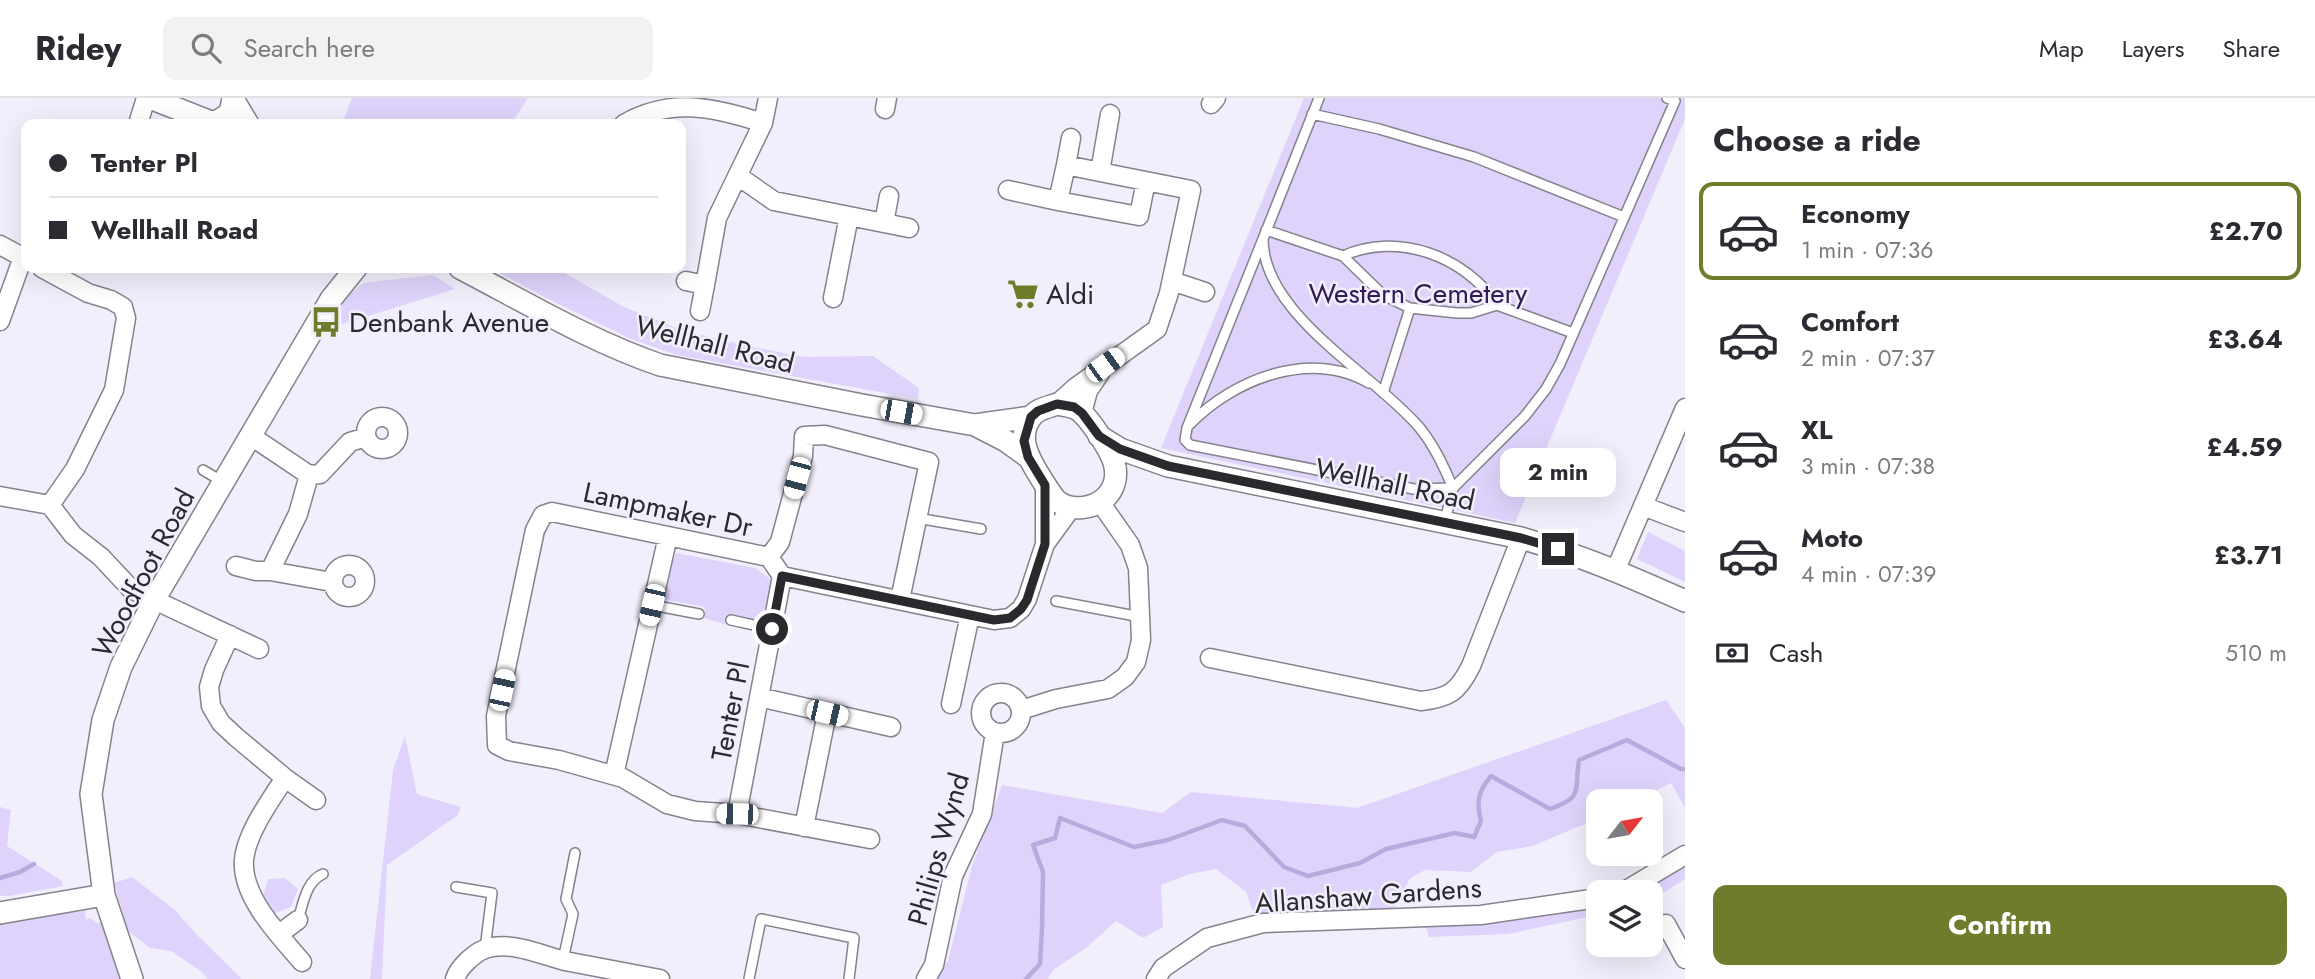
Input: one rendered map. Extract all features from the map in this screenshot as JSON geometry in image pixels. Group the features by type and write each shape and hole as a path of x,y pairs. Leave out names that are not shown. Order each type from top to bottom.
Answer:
{"street":[{"path":"140,119 148,98 205,115 225,118 230,113 233,98"},
{"path":"233,98 245,119"},
{"path":"630,119 646,106 664,98 690,99 763,123"},
{"path":"700,311 717,218 763,123 768,98"},
{"path":"1100,172 1110,114"},
{"path":"1058,201 1071,138"},
{"path":"1057,404 1157,328 1172,281 1191,190 1066,165"},
{"path":"738,176 774,201 909,228"},
{"path":"1008,190 1139,216 1146,181"},
{"path":"884,223 889,196"},
{"path":"833,298 849,216"},
{"path":"0,245 21,256"},
{"path":"0,321 21,266"},
{"path":"50,505 75,469 114,390 126,318 123,307 88,293 52,273"},
{"name":"Woodfoot Road","path":"331,299 337,273"},
{"name":"Woodfoot Road","path":"132,979 104,895 91,794 103,720 121,667 154,600 331,299 352,273"},
{"name":"Wellhall Road","path":"470,273 596,339 660,365 975,425 1006,441 1028,457 1058,502 1072,507"},
{"path":"686,281 705,285"},
{"path":"1172,281 1205,292"},
{"path":"1057,404 1074,407 1082,413 1088,391 1105,365"},
{"name":"Wellhall Road","path":"975,425 1031,417 1038,411 1057,404"},
{"path":"1615,569 1685,408"},
{"name":"Wellhall Road","path":"1082,413 1099,436 1115,466 1115,483 1110,494 1101,502"},
{"path":"1028,457 1024,441 1031,417"},
{"path":"769,557 780,542 803,456 804,436 825,435 929,461 900,600"},
{"path":"251,436 309,475 320,474 351,442 366,437"},
{"name":"Wellhall Road","path":"1099,436 1120,449 1168,466 1521,538 1576,554 1685,601"},
{"name":"Wellhall Road","path":"1115,483 1141,469 1168,466"},
{"path":"270,571 298,514 309,475"},
{"path":"782,576 994,620 1010,618 1027,600 1045,544 1045,485"},
{"path":"0,496 50,505 73,535 102,556 131,589 259,649"},
{"path":"1021,710 1056,699 1108,689 1125,677 1136,662 1141,640 1138,568 1130,545 1101,502 1090,507 1072,507 1045,544"},
{"path":"1643,506 1685,522"},
{"name":"Lampmaker Dr","path":"614,775 559,760 509,751 496,745 496,716 534,530 543,515 552,512 769,557 782,576"},
{"path":"668,536 614,775 667,804 695,811 737,814 870,839"},
{"path":"1210,658 1420,701 1451,694 1467,675 1521,538"},
{"path":"236,566 256,572 270,571 332,582"},
{"name":"Tenter Pl","path":"737,814 782,576"},
{"path":"951,704 970,615"},
{"path":"230,635 209,687 211,706 221,723 285,778 316,800"},
{"path":"997,693 1010,694 1021,710 1021,717 1014,729 1008,732 995,732 984,724 981,718 982,705 990,695 997,693"},
{"path":"759,697 891,727"},
{"path":"804,827 827,713"},
{"name":"Philips Wynd","path":"926,979 934,965 953,876 982,814 995,732"},
{"path":"285,778 268,802 244,860 246,877 259,908 302,962"},
{"path":"1643,880 1685,855"},
{"path":"0,913 104,895"},
{"name":"Allanshaw Gardens","path":"1156,979 1163,968 1206,938 1263,923 1482,915 1586,900"},
{"path":"279,934 298,920"},
{"path":"1665,924 1685,959"},
{"path":"456,976 485,949 514,948 660,979"}],"lane":[{"path":"1319,98 1187,428 1185,440 1189,445 1414,489 1453,488"},
{"path":"1445,523 1453,488 1525,416 1560,364 1675,101 1667,98"},
{"path":"1312,114 1379,129 1474,157 1624,217"},
{"path":"1264,235 1343,256 1383,295 1410,308 1471,313 1497,304"},
{"path":"1264,235 1263,253 1269,271 1296,313 1421,429 1434,448 1453,488"},
{"path":"1343,256 1364,247 1379,246 1406,247 1428,252 1471,275 1482,284 1497,304 1573,333"},
{"path":"1383,393 1410,308"},
{"path":"1187,428 1198,416 1230,393 1263,376 1299,370 1322,370 1365,381 1383,393"},
{"path":"203,470 223,482"},
{"path":"917,518 981,529"},
{"path":"1056,601 1141,617"},
{"path":"652,605 699,614"},
{"path":"731,620 772,629"},
{"path":"563,960 573,914 566,899 575,853"},
{"path":"298,920 309,887 314,879 323,874"},
{"path":"456,887 492,893 485,949"},
{"path":"749,979 761,919 854,938 849,979"}],"green space":[{"path":"352,98 528,98 514,119 344,119"},
{"name":"Western Cemetery","path":"1304,98 1685,98 1685,119 1515,523 1161,448"},
{"path":"499,273 565,273 622,306 681,330 743,345 804,357 873,356 919,388 918,399 677,355 631,339"},
{"path":"433,275 455,289 320,331 335,306 363,283"},
{"path":"1648,532 1685,551 1685,582 1637,559"},
{"path":"676,553 755,568 777,584 771,621 728,614 727,625 704,618 705,607 660,599"},
{"path":"1666,700 1685,728 1685,808 1671,783 1658,789 1586,789 1586,823 1533,846 1497,852 1471,872 1425,870 1410,878 1394,909 1254,914 1246,892 1216,869 1190,874 1161,885 1163,927 1143,938 1116,921 1086,948 1053,970 1048,979 933,979 948,961 972,866 1002,785 1162,813 1191,792 1357,808"},
{"path":"405,736 417,794 461,807 458,815 387,865 382,979 370,979 393,770"},
{"path":"0,807 11,810 7,846 62,881 63,886 0,896"},
{"path":"1685,867 1685,879 1663,893 1663,880 1660,880"},
{"path":"132,877 175,910 242,979 208,979 171,951 150,948 128,931 114,883"},
{"path":"285,878 298,889 291,907 275,913 263,897 268,879"},
{"path":"1586,906 1586,918 1508,934 1429,937 1425,925"},
{"path":"85,911 86,919 102,922 121,979 0,979 0,920"}],"waterway":[{"path":"1026,979 1040,964 1042,929 1043,872 1033,845 1055,838 1060,818 1134,847 1168,840 1222,820 1245,826 1284,867 1308,876 1360,863 1386,849 1455,833 1474,837 1481,821 1479,797 1491,776 1550,809 1573,797 1577,786 1579,760 1627,740 1685,769"},
{"path":"0,878 34,864"}],"place":[{"name":"Aldi","path":"1023,294"},
{"name":"Denbank Avenue","path":"326,322"}],"route":[{"path":"772,629 782,576 994,620 1010,618 1027,600 1045,544 1045,485 1028,457 1024,441 1026,428 1031,417 1038,411 1057,404 1074,407 1082,413 1099,436 1120,449 1168,466 1521,538 1558,549"}]}
